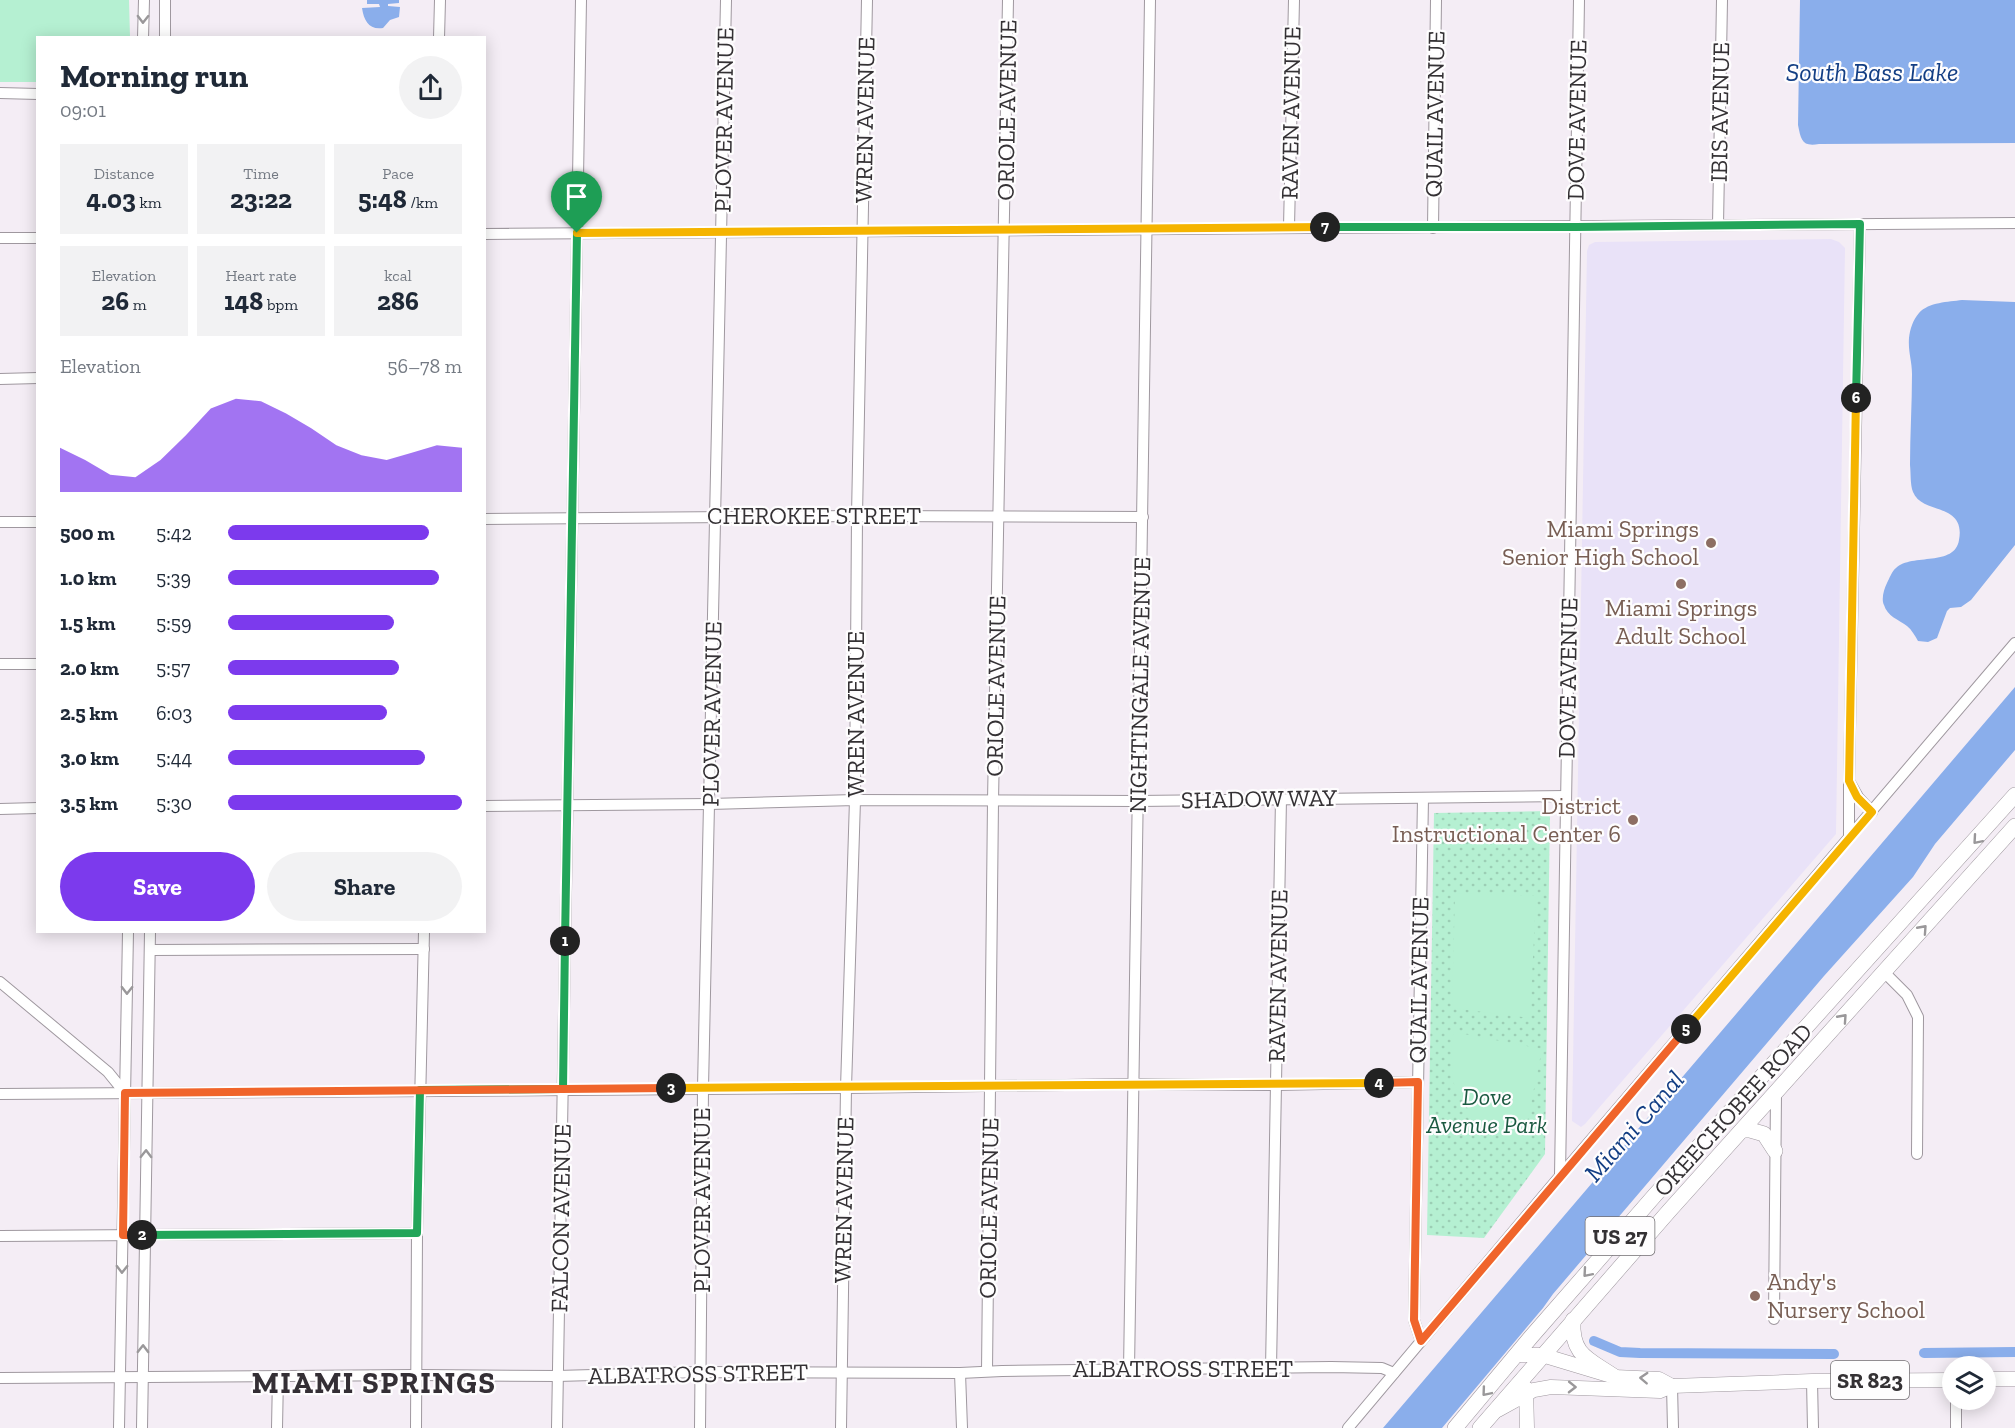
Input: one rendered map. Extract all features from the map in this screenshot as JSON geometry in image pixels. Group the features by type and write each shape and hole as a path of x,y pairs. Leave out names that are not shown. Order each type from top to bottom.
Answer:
{"highway":[{"name":"OKEECHOBEE ROAD","path":"1521,1355 1531,1337 2015,795"},
{"name":"OKEECHOBEE ROAD","path":"1480,1428 1542,1354 2015,826"},
{"path":"1884,972 1887,954 1896,929"},
{"path":"1776,1093 1776,1077 1786,1051"},
{"path":"1742,1131 1758,1131 1764,1134 1775,1151"},
{"path":"1573,1320 1572,1335 1578,1350 1615,1377"},
{"path":"1521,1355 1525,1375"},
{"path":"1455,1428 1521,1355"}],"main road":[{"name":"SR 823","path":"1521,1355 1542,1354 1615,1377 1659,1379 1672,1386"},
{"path":"1525,1375 1527,1428"},
{"path":"1996,1379 2015,1379"},
{"name":"SR 823","path":"1491,1414 1526,1394 1551,1387 1660,1391 1672,1386 1812,1381 1942,1380"}],"street":[{"path":"143,36 144,0"},
{"path":"165,0 165,36"},
{"path":"439,36 440,0"},
{"name":"FALCON AVENUE","path":"557,1428 581,0"},
{"name":"PLOVER AVENUE","path":"700,1428 703,1088 726,0"},
{"name":"WREN AVENUE","path":"841,1428 846,1088 855,800 857,516 867,0"},
{"name":"ORIOLE AVENUE","path":"987,1371 993,801 1008,0"},
{"name":"NIGHTINGALE AVENUE","path":"1130,1370 1150,0"},
{"name":"RAVEN AVENUE","path":"1289,227 1294,0"},
{"name":"QUAIL AVENUE","path":"1433,228 1436,0"},
{"name":"DOVE AVENUE","path":"1560,1176 1579,0"},
{"name":"IBIS AVENUE","path":"1718,225 1722,0"},
{"path":"0,93 36,94"},
{"path":"486,234 2015,223"},
{"path":"1849,838 1860,224"},
{"path":"0,238 36,238"},
{"path":"0,379 36,378"},
{"name":"CHEROKEE STREET","path":"486,519 857,516 1143,517"},
{"path":"0,522 36,522"},
{"path":"1348,1428 2015,643"},
{"path":"0,664 36,664"},
{"path":"1849,781 1857,797 1872,812"},
{"name":"SHADOW WAY","path":"486,806 855,800 1137,801 1566,796"},
{"name":"RAVEN AVENUE","path":"1271,1369 1281,798"},
{"name":"QUAIL AVENUE","path":"1421,1341 1414,1320 1423,798"},
{"path":"0,809 36,808"},
{"path":"119,1428 128,933"},
{"path":"142,1428 150,933"},
{"path":"416,1428 417,1233 424,933"},
{"path":"150,950 424,949"},
{"path":"1884,972 1907,995 1918,1017 1917,1154"},
{"path":"0,982 108,1072 125,1093"},
{"path":"0,1094 1418,1082"},
{"path":"1774,1319 1776,1093"},
{"path":"0,1236 417,1233"},
{"name":"ALBATROSS STREET","path":"0,1378 557,1376 701,1372 960,1373 1375,1367 1394,1373"},
{"path":"960,1373 962,1428"},
{"path":"277,1428 278,1376"},
{"path":"1812,1381 1813,1428"},
{"path":"1672,1386 1673,1428"},
{"path":"1956,1410 1956,1428"}],"shaded area":[{"name":"Miami Springs Senior High School","path":"1831,239 1839,242 1845,248 1836,834 1581,1127 1572,1121 1587,251 1589,245 1595,242"}],"green space":[{"path":"0,0 129,0 130,36 36,36 36,82 0,82"},
{"name":"Dove Avenue Park","path":"1550,811 1545,1154 1484,1238 1427,1235 1434,813"},
{"path":"1455,893 1536,896 1530,1018 1452,1008"},
{"path":"1454,1032 1542,1049 1523,1143 1501,1138 1473,1118 1453,1082 1451,1041"}],"water":[{"path":"367,0 399,0 399,3 388,4 388,6 400,7 399,17 390,20 383,28 374,28 366,21 362,8 380,7 379,4 367,4"},
{"name":"South Bass Lake","path":"1800,0 2015,0 2015,143 1813,145 1806,143 1801,138 1798,125"},
{"path":"1962,300 2015,302 2015,545 1971,600 1961,607 1950,608 1947,611 1937,638 1928,642 1918,641 1909,628 1890,615 1886,609 1883,600 1885,588 1893,571 1903,564 1950,554 1956,548 1959,540 1959,528 1956,520 1950,514 1925,504 1918,499 1912,489 1910,465 1912,374 1909,338 1913,322 1923,309 1939,303"},
{"path":"2015,687 2015,750 1935,844 1913,877 1824,976 1442,1428 1383,1428"}],"waterway":[{"path":"1594,1341 1620,1352 1834,1354"},
{"path":"1924,1353 2015,1352"}],"place":[{"name":"Miami Springs Senior High School","path":"1711,543"},
{"name":"Miami Springs Adult School","path":"1681,584"},
{"name":"District Instructional Center 6","path":"1633,820"},
{"name":"Andy's Nursery School","path":"1755,1296"}],"district":[{"name":"MIAMI SPRINGS","path":"374,1383"}],"route":[{"path":"577,233 563,1089 420,1090 417,1233 123,1235 125,1093 420,1090 635,1089 703,1088 919,1088 1134,1084 1275,1085 1418,1082 1414,1320 1421,1341 1872,812 1857,797 1849,781 1860,224 577,233"}],"water label":[{"name":"Miami Canal","path":"1634,1126"}]}
